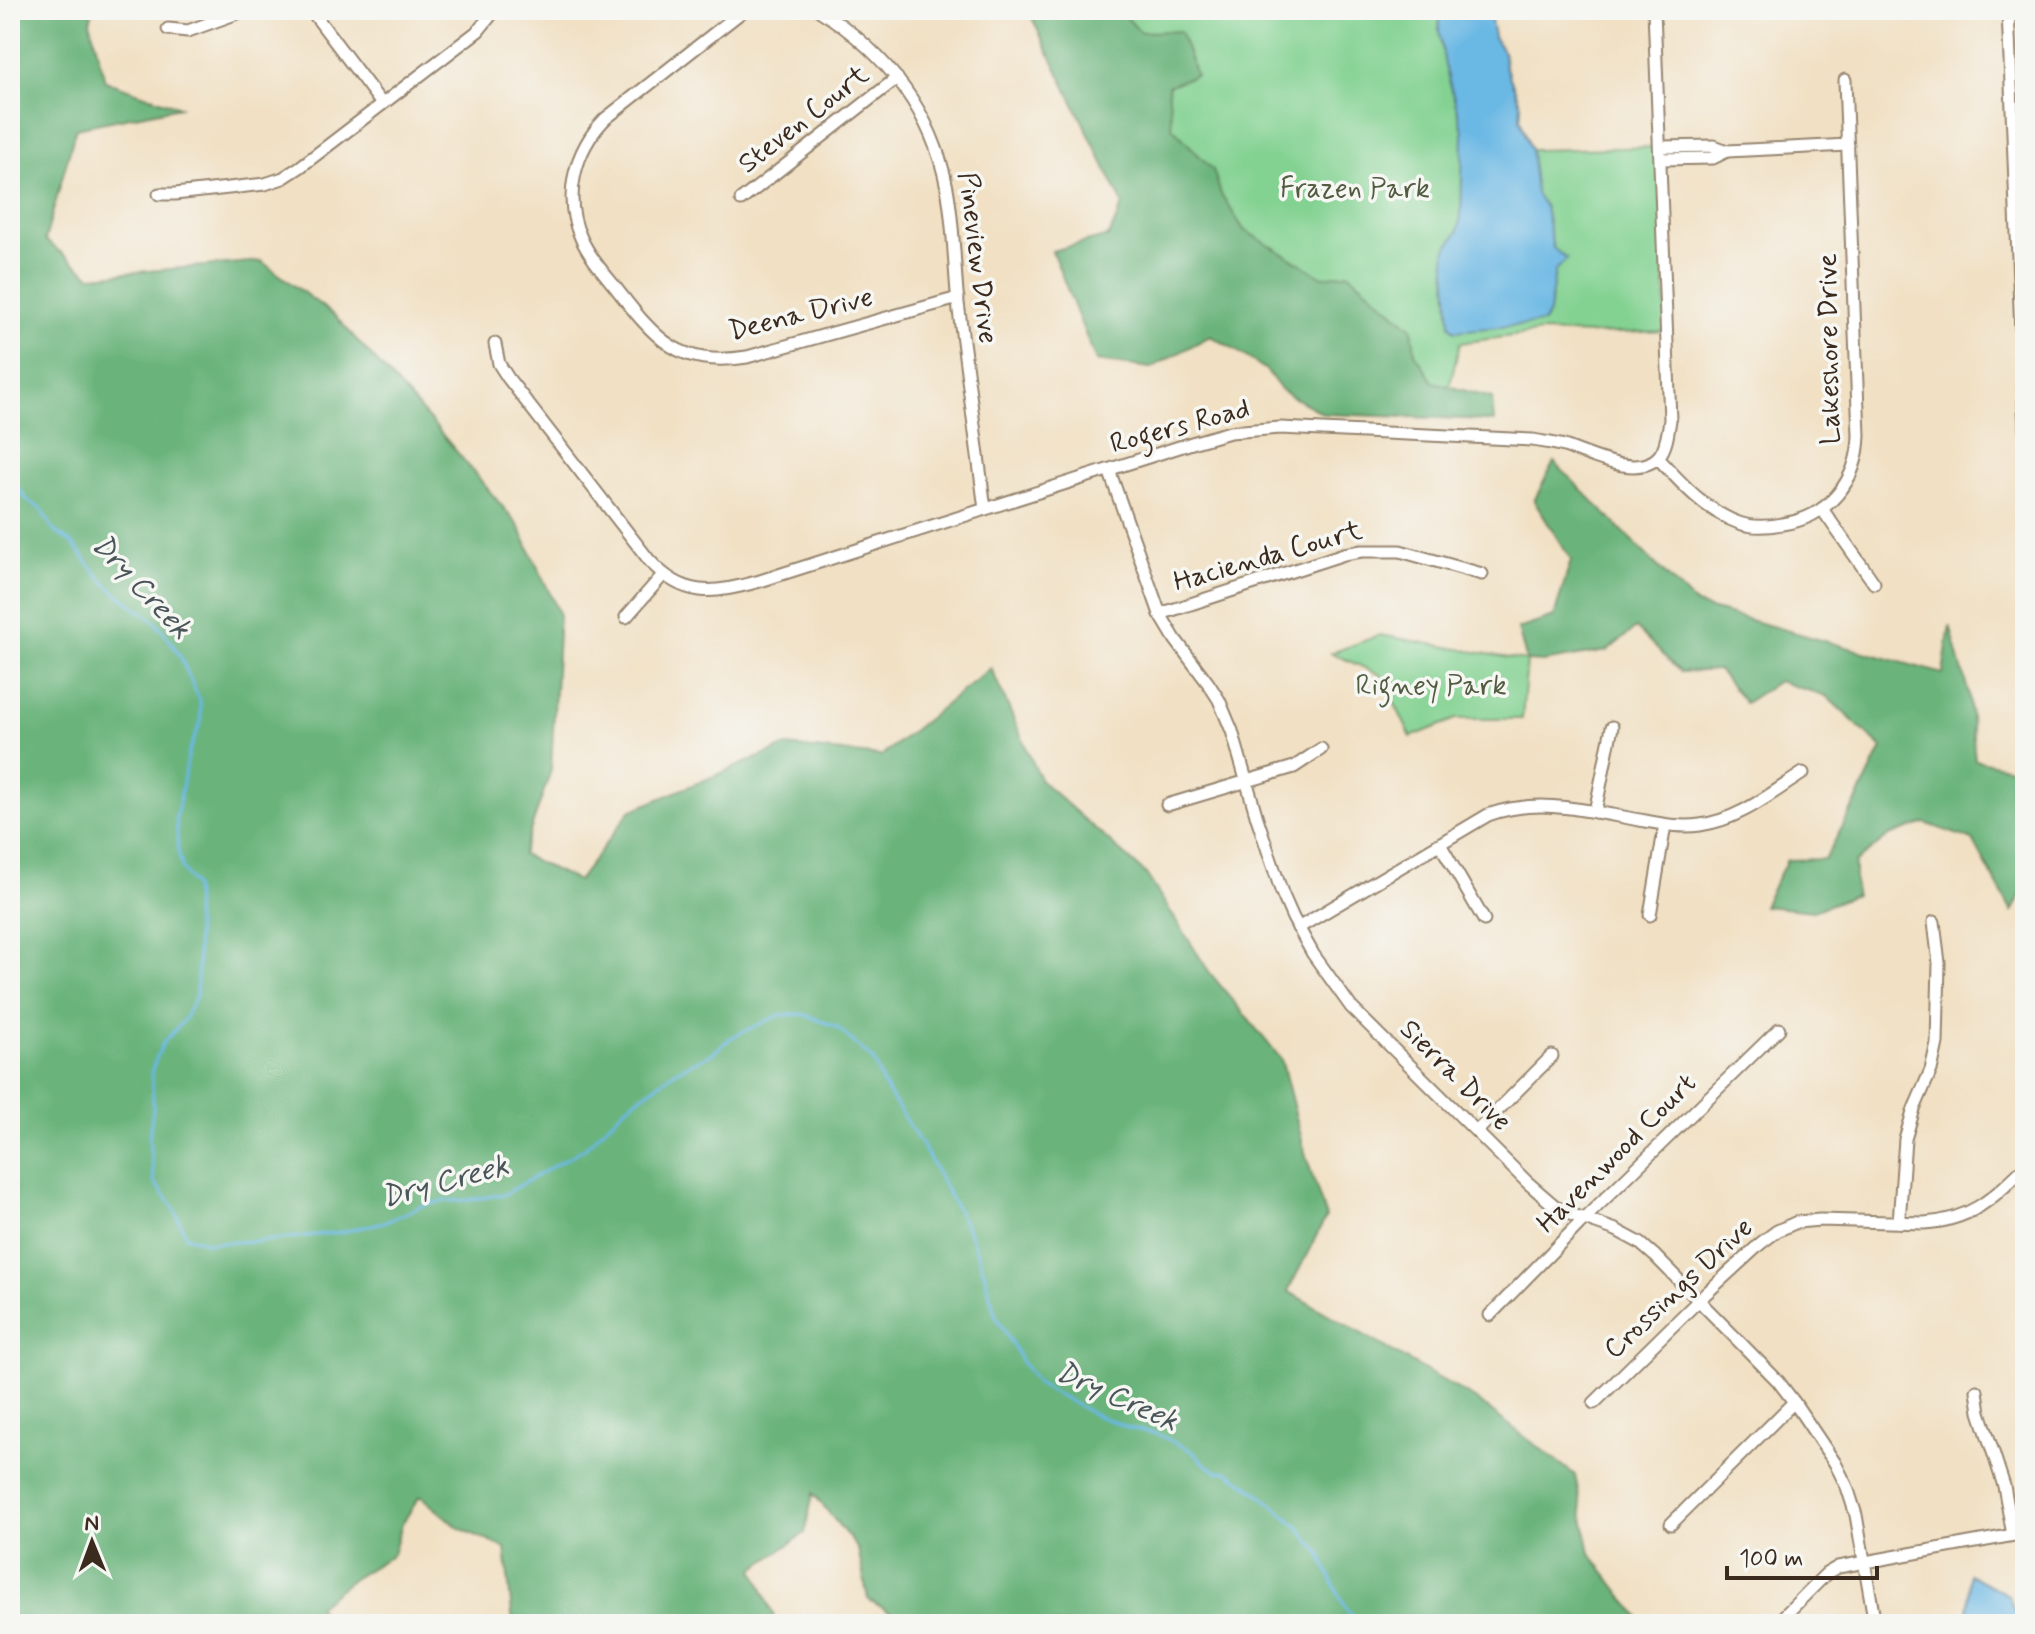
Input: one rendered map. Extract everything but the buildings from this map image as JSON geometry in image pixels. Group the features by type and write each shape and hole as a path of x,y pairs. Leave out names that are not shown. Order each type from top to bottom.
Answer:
{"street":[{"path":"168,29 188,31 246,10"},
{"path":"311,10 382,104"},
{"path":"159,194 265,184 283,178 478,31 495,10"},
{"name":"Deena Drive","path":"744,10 605,119 588,139 574,176 572,197 580,237 594,260 642,322 661,340 679,350 710,360 747,357 958,298"},
{"name":"Pineview Drive","path":"819,10 867,45 897,78 924,119 941,166 951,220 985,509"},
{"path":"1654,10 1670,397 1668,433 1658,458"},
{"path":"2008,10 2022,264 2025,432"},
{"name":"Steven Court","path":"741,200 897,78"},
{"name":"Lakeshore Drive","path":"1658,458 1721,515 1739,523 1765,527 1792,523 1814,515 1832,502 1845,486 1859,444 1845,80"},
{"path":"1660,153 1714,146 1727,151 1848,145"},
{"name":"Rogers Road","path":"495,344 499,364 508,378 663,575 691,589 737,588 1230,432 1280,428 1533,440 1561,445 1623,466 1647,464 1658,458"},
{"name":"Sierra Drive","path":"1109,470 1160,614 1219,700 1232,731 1282,893 1313,954 1351,1007 1546,1199 1570,1214 1616,1230 1640,1243 1778,1381 1835,1463 1847,1487 1856,1515 1875,1624"},
{"path":"1822,509 1874,583"},
{"name":"Hacienda Court","path":"1160,614 1344,554 1362,551 1400,551 1482,574"},
{"path":"626,617 663,575"},
{"path":"1595,812 1612,727"},
{"path":"1167,805 1294,767 1321,749"},
{"path":"1298,928 1488,815 1502,810 1552,805 1665,825 1700,825 1747,810 1803,773"},
{"path":"1650,915 1665,825"},
{"path":"1440,844 1484,920"},
{"path":"1899,1222 1905,1139 1931,1070 1937,1043 1939,963 1934,922"},
{"name":"Havenwood Court","path":"1490,1315 1779,1029"},
{"path":"1477,1131 1552,1056"},
{"name":"Crossings Drive","path":"1594,1403 1699,1300 1777,1231 1797,1222 1820,1220 1938,1222 1961,1217 1990,1201 2025,1167"},
{"path":"1776,1624 1826,1574 1838,1567 2019,1534 1980,1412 1977,1391"},
{"path":"1671,1524 1794,1402"}],"green space":[{"path":"10,10 93,10 90,22 105,81 180,107 76,128 45,240 91,276 261,261 335,316 435,426 518,525 559,613 551,770 522,855 578,881 630,811 786,746 881,756 991,668 1041,781 1146,874 1210,973 1281,1059 1306,1156 1326,1217 1288,1291 1475,1399 1575,1475 1590,1553 1644,1624 910,1624 868,1599 858,1549 813,1493 805,1533 754,1569 777,1624 513,1624 505,1548 459,1528 420,1496 402,1524 393,1554 317,1606 330,1624 10,1624"},
{"name":"Frazen Park","path":"1028,10 1489,10 1494,37 1504,53 1505,66 1521,105 1520,119 1531,150 1660,147 1667,331 1593,334 1542,332 1460,343 1448,392 1303,378"},
{"path":"1028,10 1120,10 1140,32 1180,31 1196,75 1168,86 1172,127 1213,170 1221,194 1244,230 1323,277 1349,273 1412,328 1415,353 1433,382 1492,398 1494,422 1324,414 1282,391 1266,370 1210,336 1151,368 1096,361 1052,251 1109,236 1123,204"},
{"path":"1554,462 1696,605 1943,674 1950,625 1969,695 1975,760 2025,771 2025,887 2012,912 1973,840 1925,823 1889,836 1855,863 1855,895 1813,911 1763,906 1787,860 1825,859 1882,748 1826,696 1778,681 1745,703 1718,670 1680,672 1636,628 1607,651 1543,662 1527,661 1518,629 1554,617 1571,560 1534,501"},
{"name":"Rigney Park","path":"1380,635 1527,661 1522,719 1456,719 1411,737 1381,675 1331,653"}],"water":[{"path":"1440,10 1489,10 1494,37 1504,53 1505,66 1521,105 1520,119 1531,151 1536,193 1545,207 1553,248 1567,259 1555,271 1549,313 1543,323 1455,331 1450,325 1445,251 1458,231 1461,215 1463,131 1445,66 1439,31"},
{"path":"1969,1574 2008,1595 2025,1624 1971,1624"}],"waterway":[{"name":"Dry Creek","path":"10,485 18,487 27,500 41,509 54,531 72,543 100,578 154,621 181,658 200,702 201,722 189,751 176,818 178,851 183,870 194,886 198,965 196,996 184,1020 163,1043 152,1069 153,1108 149,1138 154,1182 173,1206 186,1236 209,1243 263,1241 342,1232 388,1221 426,1204 505,1194 585,1148 627,1106 678,1070 713,1053 732,1037 780,1015 803,1014 837,1027 873,1060 883,1084 927,1154 970,1234 995,1314 1037,1383 1091,1413 1129,1428 1157,1434 1192,1451 1218,1472 1227,1471 1261,1495 1297,1526 1320,1553 1339,1596 1356,1624"}]}
